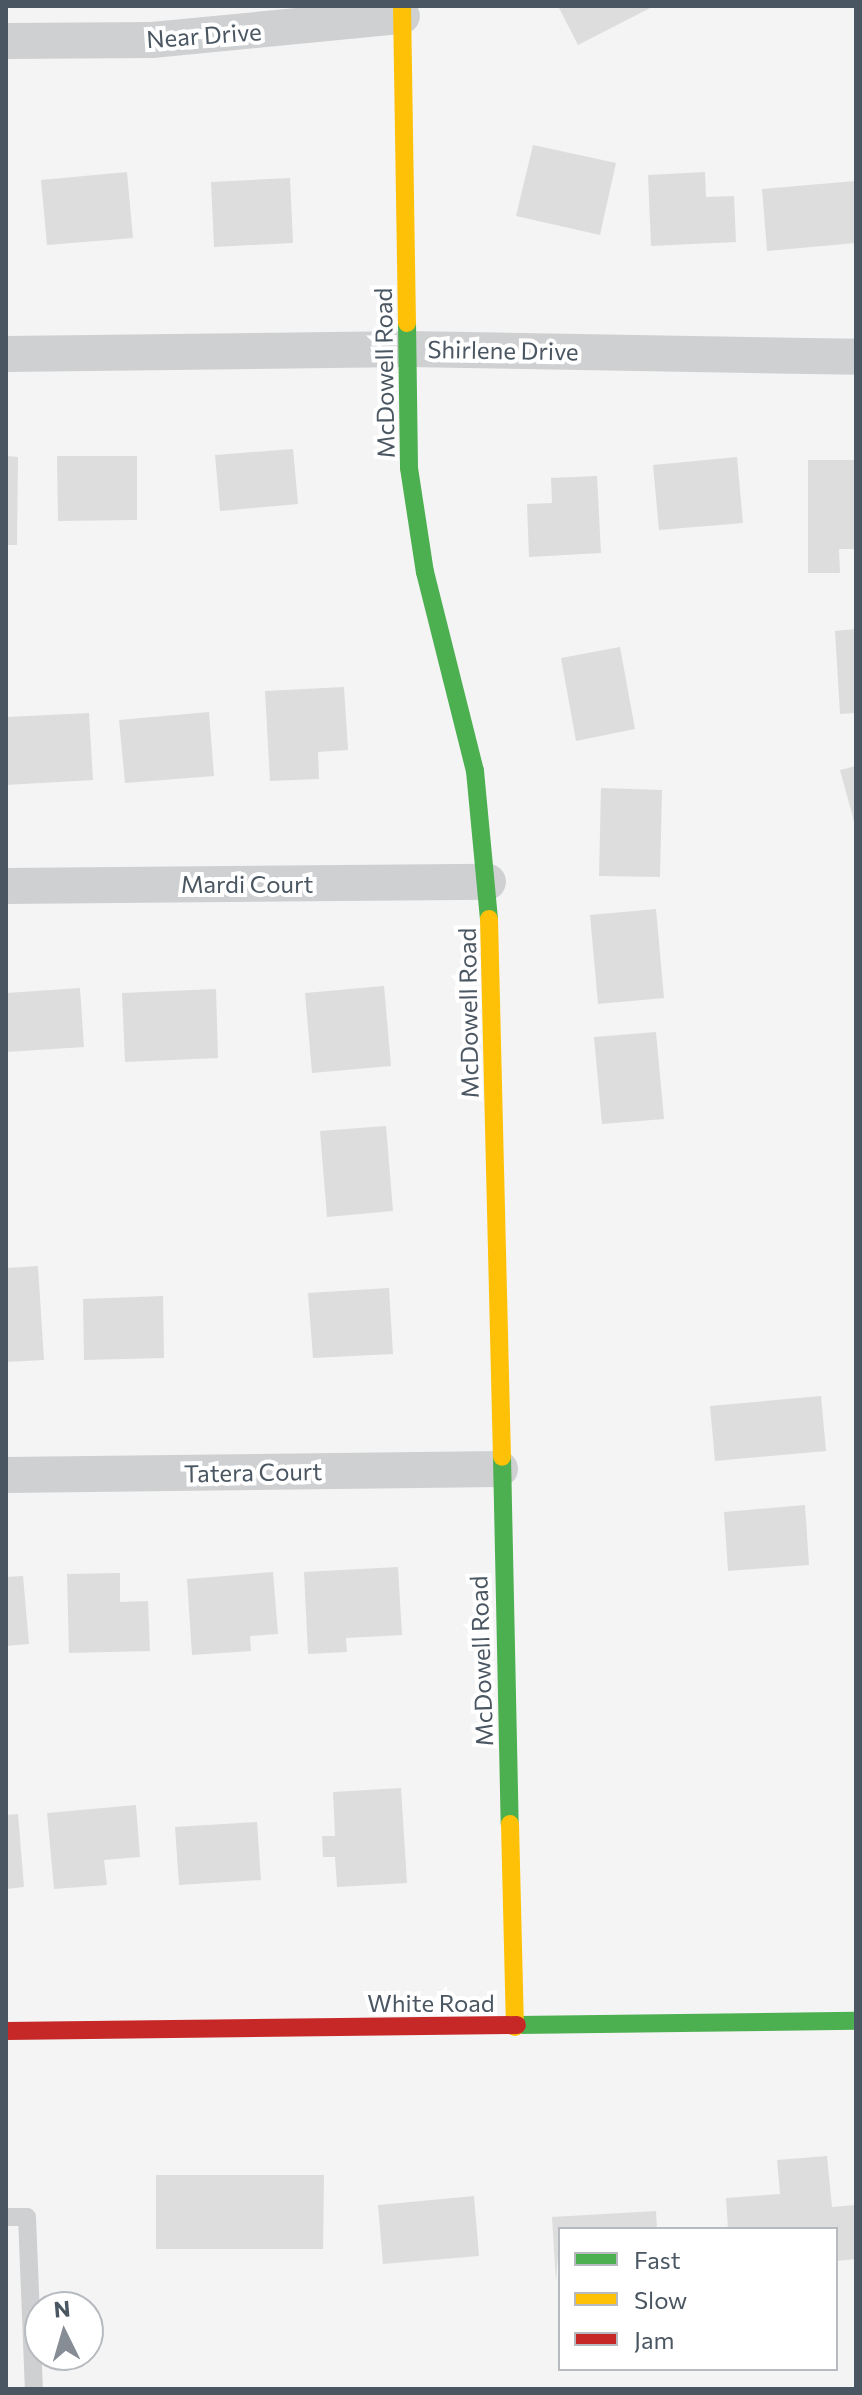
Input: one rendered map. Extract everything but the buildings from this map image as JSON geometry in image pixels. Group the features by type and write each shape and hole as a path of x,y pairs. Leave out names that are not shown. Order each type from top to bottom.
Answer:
{"street":[{"name":"Near Drive","path":"6,41 152,40 402,11"},
{"name":"McDowell Road","path":"402,11 408,349 415,518 475,771 488,882 515,2027"},
{"name":"Shirlene Drive","path":"6,354 408,349 856,357"},
{"name":"Mardi Court","path":"6,886 488,882"},
{"name":"Tatera Court","path":"6,1475 500,1469"},
{"name":"White Road","path":"6,2031 856,2021"}],"lane":[{"path":"6,2217 27,2217 34,2389"}],"traffic: fast":[{"path":"407,323 409,468 425,572 475,771 489,919"},
{"path":"502,1457 510,1824"},
{"path":"517,2025 856,2021"}],"traffic: slow":[{"path":"402,6 407,323"},
{"path":"489,919 502,1457"},
{"path":"510,1824 515,2027"}],"traffic: jam":[{"path":"6,2031 517,2025"}]}
